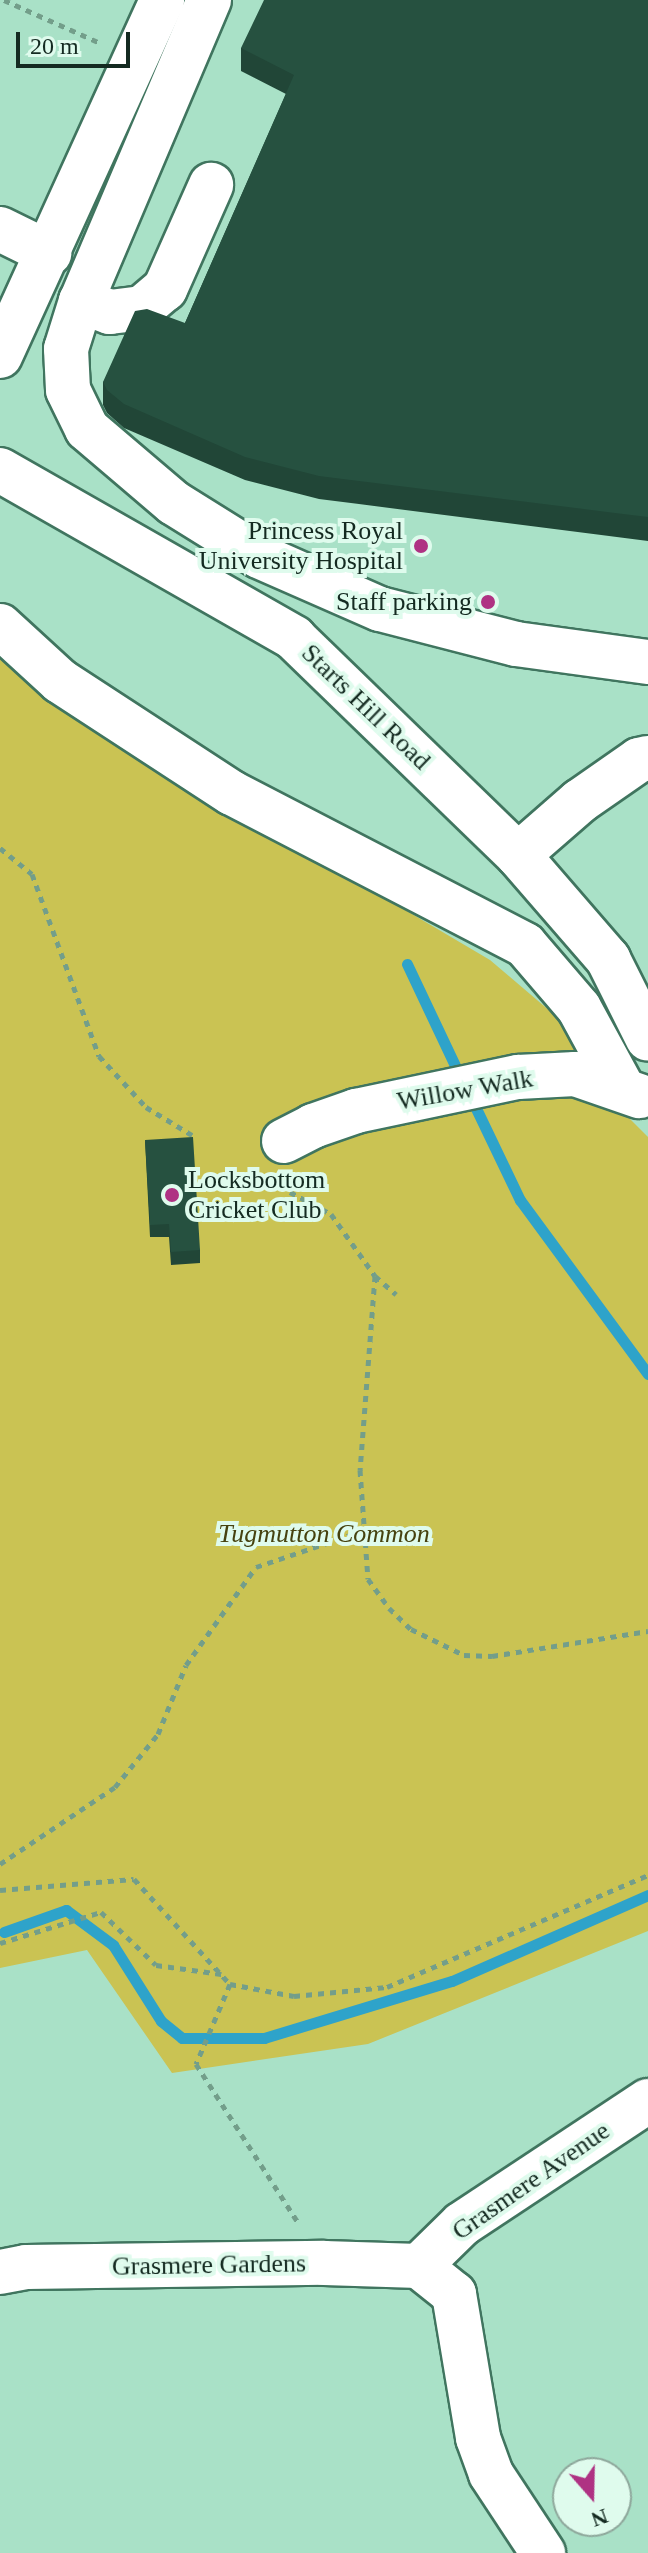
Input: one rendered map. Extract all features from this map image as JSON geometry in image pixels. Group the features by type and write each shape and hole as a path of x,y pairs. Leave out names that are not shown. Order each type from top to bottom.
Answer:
{"street":[{"path":"0,356 162,0"},
{"path":"209,0 81,301 66,349 68,390 87,429 174,503 259,556 380,609 516,644 648,662"},
{"path":"81,301 110,312 142,308 165,289 211,185"},
{"path":"0,229 49,253"},
{"name":"Starts Hill Road","path":"0,470 294,638 518,855 608,959 648,1039"},
{"path":"0,626 60,681 232,793 525,945 579,1008 636,1095"},
{"path":"518,855 580,801 639,760 648,758"},
{"name":"Willow Walk","path":"284,1141 313,1126 356,1111 518,1077 575,1074 636,1095"},
{"name":"Grasmere Avenue","path":"419,2266 462,2224 648,2101"},
{"name":"Grasmere Gardens","path":"0,2272 26,2267 324,2263 419,2266"},
{"path":"419,2266 454,2294 478,2438 491,2474 532,2550"}],"path":[{"path":"4,0 136,59"},
{"path":"0,848 32,874 99,1056 146,1107 192,1135"},
{"path":"290,1192 331,1214 375,1276 396,1294"},
{"path":"375,1276 360,1470 368,1579 389,1608 411,1629 464,1655 492,1656 648,1631"},
{"path":"0,1864 115,1787 158,1734 186,1665 256,1567 365,1530"},
{"path":"0,1890 134,1879 230,1984 294,1996 387,1987 648,1875"},
{"path":"0,1943 101,1912 156,1965 221,1974"},
{"path":"230,1984 196,2064 324,2263"}],"green space":[{"name":"Tugmutton Common","path":"0,641 261,825 490,960 564,1023 615,1104 648,1137 648,1931 368,2044 172,2073 87,1950 0,1968"}],"building":[{"path":"264,0 648,0 648,517 319,476 245,457 124,404 107,390 103,382 135,311 147,309 185,323 294,75 241,48"},
{"name":"Locksbottom Cricket Club","path":"193,1137 200,1250 171,1252 169,1224 150,1225 145,1140"}],"waterway":[{"path":"407,964 461,1078"},
{"path":"472,1100 520,1200 648,1374"},
{"path":"4,1932 66,1910 113,1945 161,2021 182,2038 264,2038 452,1981 648,1895"}],"place":[{"name":"Princess Royal University Hospital","path":"421,546"},
{"name":"Staff parking","path":"488,602"},
{"name":"Locksbottom Cricket Club","path":"172,1195"}]}
